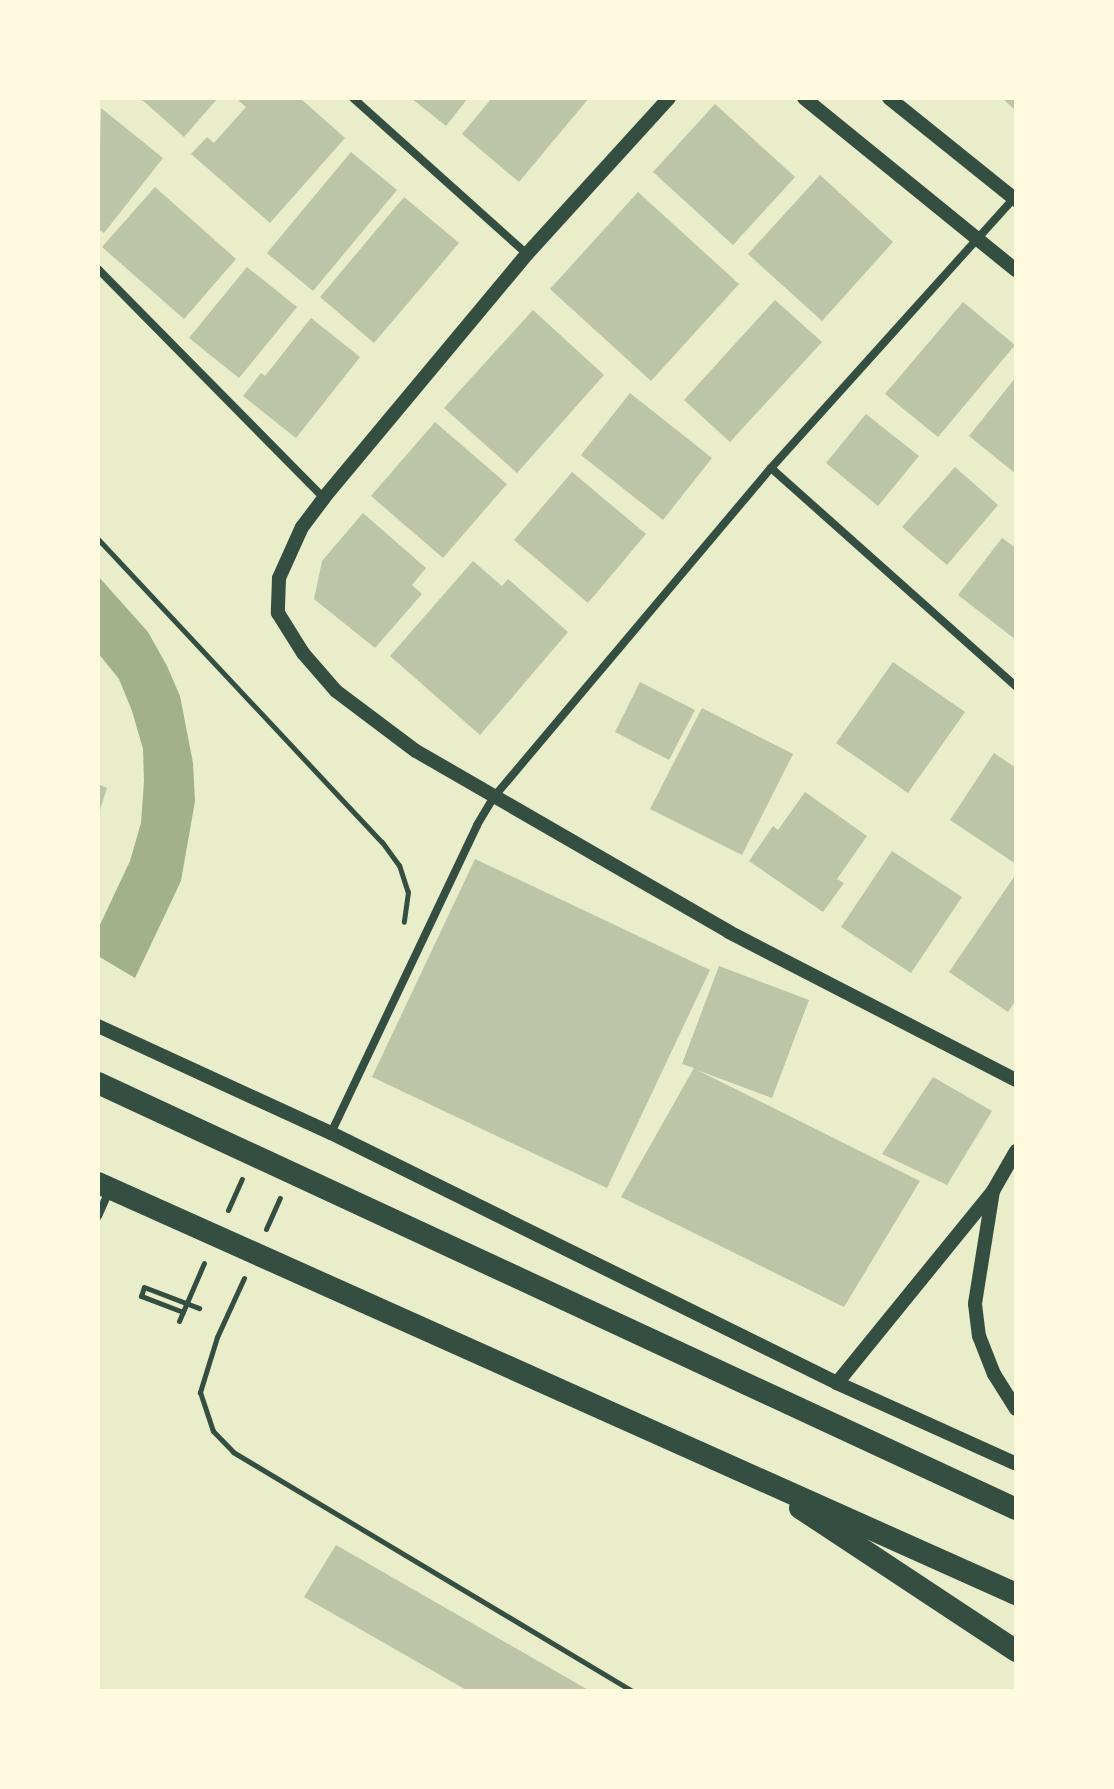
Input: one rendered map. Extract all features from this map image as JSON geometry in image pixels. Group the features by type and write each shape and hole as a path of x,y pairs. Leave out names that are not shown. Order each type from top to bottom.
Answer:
{"highway":[{"path":"98,1083 1016,1509"},
{"path":"104,1186 1016,1594"},
{"path":"739,1468 1016,1651"}],"street":[{"path":"353,98 527,254"},
{"path":"669,98 527,254 324,498 302,527 279,578 278,613 303,653 336,691 416,751 729,932 1016,1080"},
{"path":"804,98 1016,270"},
{"path":"331,1133 477,825 493,798 771,468 1015,199 889,98"},
{"path":"98,269 324,498"},
{"path":"771,468 1016,686"},
{"path":"98,1026 331,1133 837,1383 1016,1464"},
{"path":"837,1383 993,1191 1016,1151"},
{"path":"98,1216 104,1186"},
{"path":"993,1191 975,1304 979,1336 994,1374 1016,1409"}],"path":[{"path":"225,1217 244,1174"},
{"path":"179,1321 206,1259"},
{"path":"183,1312 141,1296 144,1287 199,1308"}],"shaded area":[{"path":"98,576 148,632 167,666 180,696 193,763 195,801 181,881 135,978 98,956 98,929 130,861 141,823 144,781 143,749 132,711 119,679 98,653"}],"building":[{"path":"140,98 218,98 184,137"},
{"path":"241,98 300,98 345,138 270,223 191,154 207,137 214,143 246,107 239,101"},
{"path":"411,98 468,98 446,126"},
{"path":"492,98 589,98 519,182 462,134"},
{"path":"1002,98 1016,98 1016,111"},
{"path":"715,104 795,177 733,245 653,172"},
{"path":"101,108 163,158 104,233 98,229"},
{"path":"351,152 397,190 313,291 267,253"},
{"path":"820,175 893,242 822,321 748,254"},
{"path":"155,187 236,259 184,319 102,247"},
{"path":"638,192 739,284 651,381 550,289"},
{"path":"404,197 459,243 374,343 320,297"},
{"path":"247,267 297,307 239,378 189,338"},
{"path":"775,300 822,342 730,442 684,400"},
{"path":"963,302 1015,345 938,437 885,394"},
{"path":"533,310 604,375 517,473 444,408"},
{"path":"311,318 360,357 296,438 243,396 261,373 265,376"},
{"path":"1016,377 1016,474 969,436"},
{"path":"630,393 712,458 663,520 581,455"},
{"path":"866,414 919,456 878,506 826,463"},
{"path":"435,422 507,484 443,558 371,496"},
{"path":"955,467 998,505 947,565 902,527"},
{"path":"572,472 646,534 588,603 514,540"},
{"path":"363,513 426,568 412,585 422,594 375,648 314,599 322,561"},
{"path":"1002,538 1016,548 1016,640 958,595"},
{"path":"473,561 502,586 508,579 568,632 480,735 390,656"},
{"path":"893,662 965,712 908,793 836,743"},
{"path":"640,682 695,710 669,760 615,732"},
{"path":"702,708 793,754 742,855 650,809"},
{"path":"994,753 1016,768 1016,864 950,820"},
{"path":"98,784 107,788 99,813 98,813"},
{"path":"805,792 867,836 837,879 844,883 823,912 749,861 773,826 778,830"},
{"path":"892,851 962,897 911,973 841,927"},
{"path":"475,859 710,970 607,1188 372,1077"},
{"path":"1016,874 1016,1000 1008,1012 949,972"},
{"path":"719,966 809,1000 772,1098 697,1070 920,1181 844,1307 621,1197 694,1068 682,1064"},
{"path":"933,1077 992,1111 947,1185 882,1154"},
{"path":"336,1545 590,1691 468,1691 304,1597"}]}
